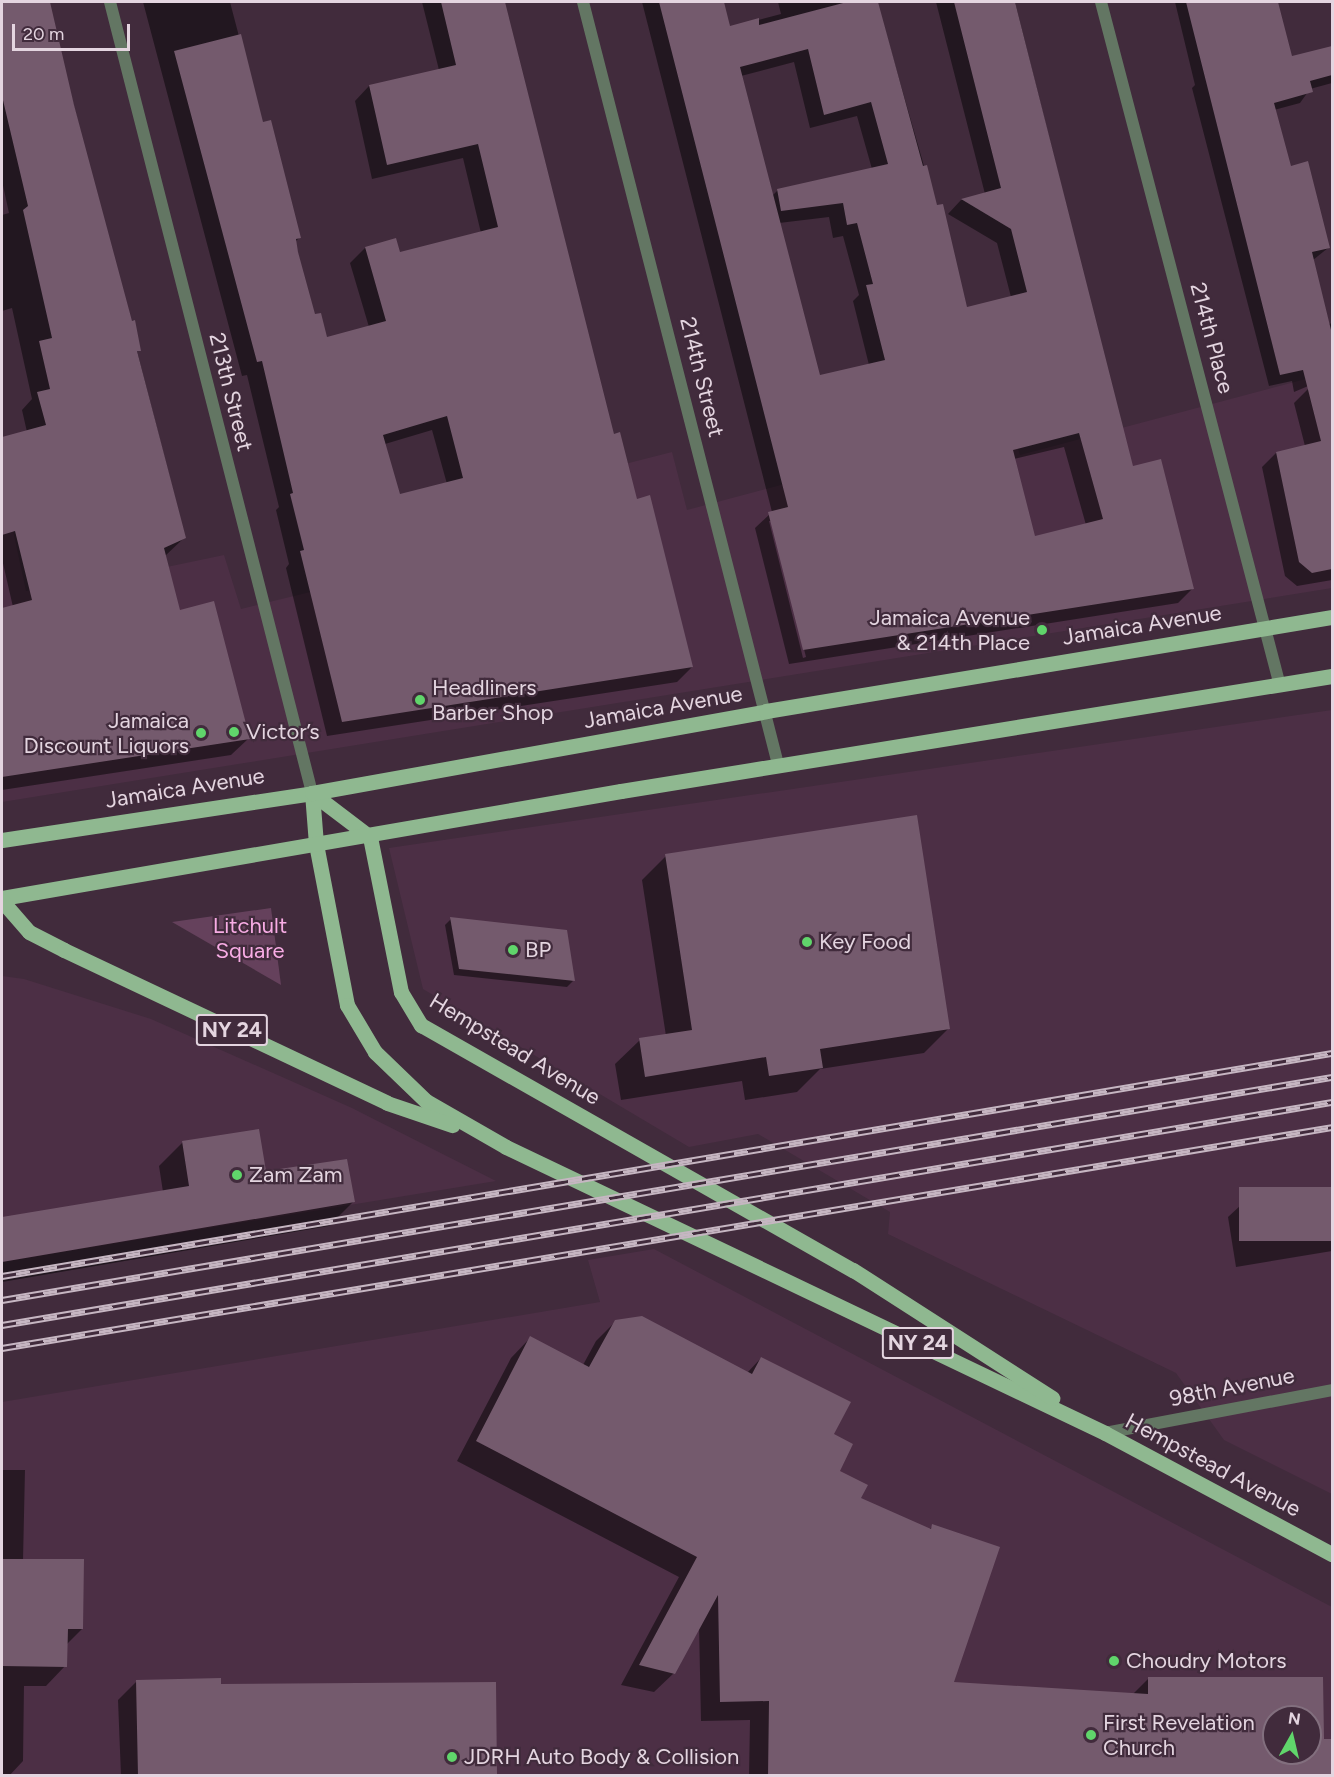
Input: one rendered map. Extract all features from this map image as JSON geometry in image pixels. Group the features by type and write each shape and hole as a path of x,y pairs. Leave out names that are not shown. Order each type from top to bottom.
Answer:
{"main road":[{"name":"Jamaica Avenue","path":"2,840 223,804 312,793 766,711 1332,617"},
{"path":"2,899 232,855 370,837 778,764 1332,676"},
{"path":"312,793 370,837"},
{"name":"Hempstead Avenue","path":"312,793 316,844 347,1005 356,1022 400,1080 478,1133 1105,1433 1332,1554"},
{"name":"Hempstead Avenue","path":"370,837 401,992 414,1018 853,1270 1105,1433"},
{"name":"NY 24","path":"2,899 29,932 64,950 387,1102 478,1133"}],"street":[{"name":"213th Street","path":"110,2 312,793"},
{"name":"214th Street","path":"583,2 778,764"},
{"name":"214th Place","path":"1101,2 1280,686"},
{"name":"98th Avenue","path":"1105,1433 1332,1390"}],"shaded area":[{"path":"1332,372 1332,588 2,802 2,528 12,526 26,591 95,582 224,555 241,609 470,553 460,506 672,452 687,510 1010,424 1020,455"},
{"path":"1332,710 1332,1494 1224,1440 1176,1373 888,1234 890,1212 758,1134 689,1147 423,989 389,848"},
{"path":"2,976 24,979 151,1019 352,1108 496,1181 2,1262"},
{"path":"654,1249 1332,1607 1332,1775 2,1776 2,1402 600,1302 588,1260"}],"green space":[{"name":"Litchult Square","path":"271,908 281,985 172,922"}],"building":[{"path":"2,2 50,2 74,105 132,321 135,320 141,351 137,351 186,538 164,548 180,610 214,601 250,739 2,777 2,608 32,600 15,531 2,535 2,437 46,425 37,392 50,389 39,341 52,338 23,210 28,206 2,96"},
{"path":"441,2 505,2 614,434 620,432 637,499 650,495 693,667 342,722 300,551 304,550 290,494 293,493 262,361 257,362 174,51 241,34 263,122 271,120 301,238 296,239 298,252 315,314 321,313 327,337 386,321 365,247 396,238 400,252 498,227 478,144 387,165 369,85 456,65","holes":["447,416 463,478 400,494 383,435"]},
{"path":"659,2 724,2 730,26 759,18 759,25 847,2 878,2 923,166 927,165 937,205 943,204 967,307 1027,292 1011,229 961,199 1001,188 954,2 1015,2 1133,466 1161,459 1194,589 803,650 768,512 788,507","holes":["808,49 824,115 871,102 888,164 777,189 781,211 843,203 847,225 857,223 873,284 866,285 885,360 820,375 740,67","1079,433 1103,519 1035,536 1013,450"]},
{"path":"1186,2 1278,2 1292,56 1332,46 1332,75 1310,81 1313,92 1274,103 1291,166 1308,161 1330,248 1312,252 1332,334 1332,569 1312,573 1299,562 1276,452 1321,441 1303,370 1280,375"},
{"name":"Key Food","path":"917,815 950,1029 820,1049 823,1068 769,1076 766,1057 645,1077 639,1038 692,1030 665,854"},
{"name":"BP","path":"450,917 567,930 575,981 459,969"},
{"path":"259,1129 266,1171 347,1159 355,1202 2,1262 2,1217 189,1186 182,1141"},
{"path":"1239,1187 1332,1187 1332,1241 1239,1241"},
{"path":"642,1316 752,1374 761,1357 851,1402 834,1434 853,1444 840,1471 868,1485 861,1498 931,1529 932,1524 1000,1547 954,1682 1148,1694 1148,1677 1323,1677 1324,1739 1332,1739 1332,1776 768,1776 769,1701 720,1702 718,1595 675,1674 639,1665 697,1557 476,1441 530,1336 589,1367 615,1320"},
{"path":"2,1559 84,1559 83,1629 68,1629 67,1667 2,1666"},
{"path":"221,1678 221,1684 496,1682 497,1776 138,1776 136,1680"}],"railway":[{"path":"2,1276 1332,1053"},
{"path":"2,1300 1332,1077"},
{"path":"2,1325 1332,1102"},
{"path":"2,1348 1332,1127"}],"place":[{"name":"Jamaica Avenue & 214th Place","path":"1042,630"},
{"name":"Headliners Barber Shop","path":"420,700"},
{"name":"Victor’s","path":"234,732"},
{"name":"Jamaica Discount Liquors","path":"201,733"},
{"name":"Key Food","path":"807,942"},
{"name":"BP","path":"513,950"},
{"name":"Zam Zam","path":"237,1175"},
{"name":"Choudry Motors","path":"1114,1661"},
{"name":"First Revelation Church","path":"1091,1735"},
{"name":"JDRH Auto Body & Collision","path":"452,1757"}]}
